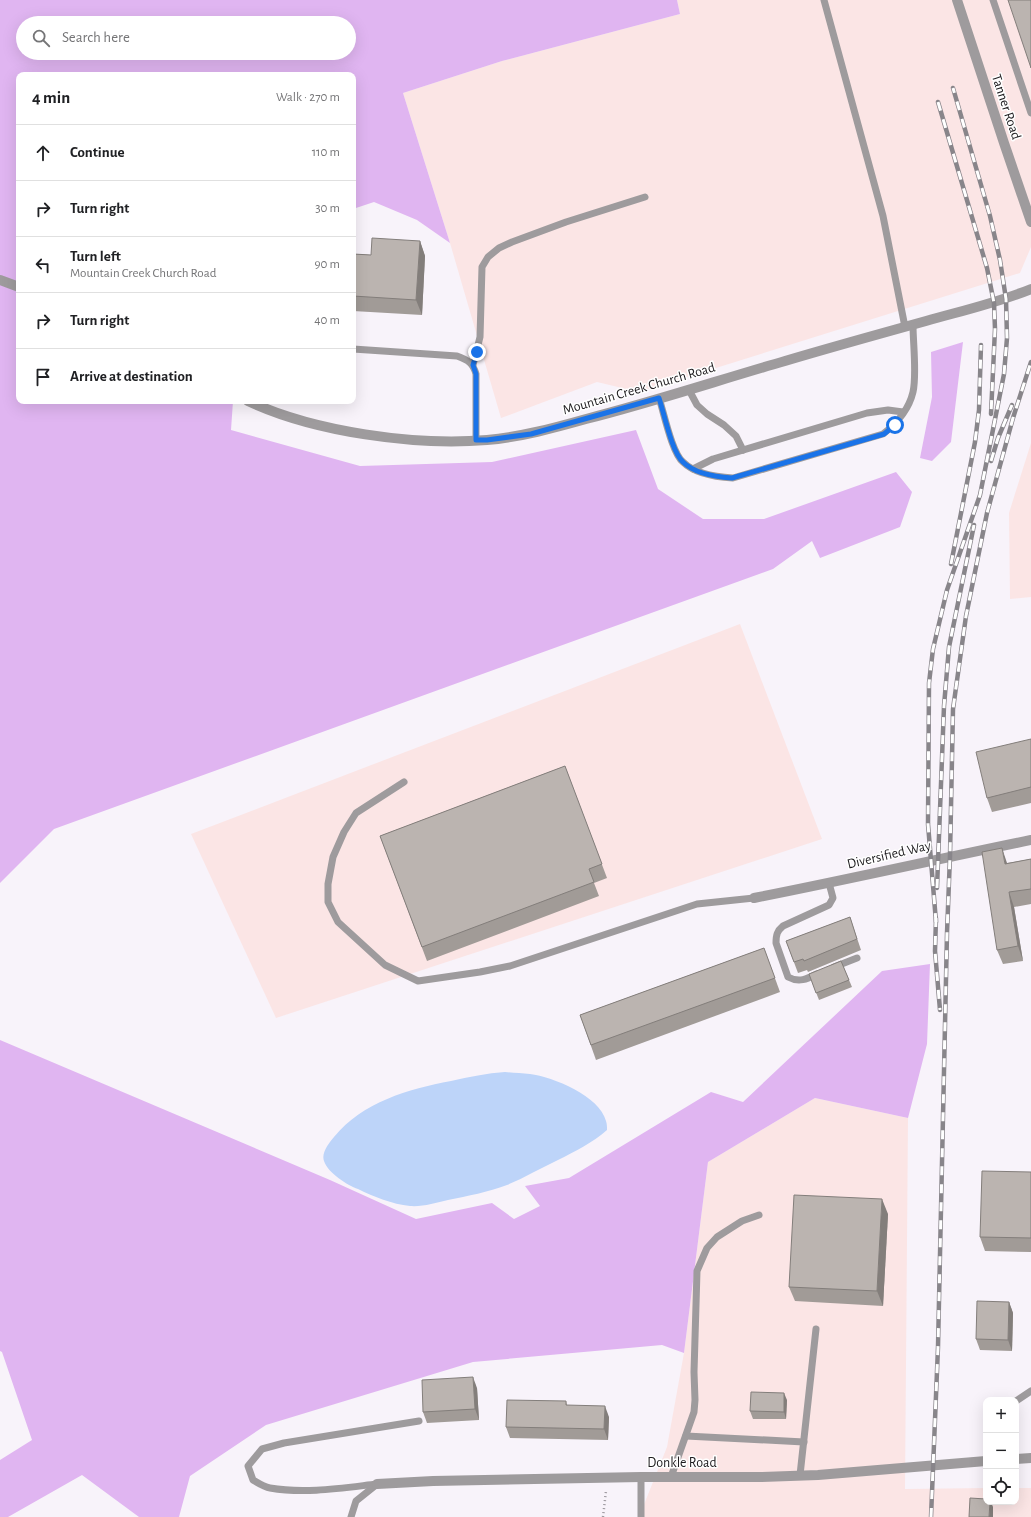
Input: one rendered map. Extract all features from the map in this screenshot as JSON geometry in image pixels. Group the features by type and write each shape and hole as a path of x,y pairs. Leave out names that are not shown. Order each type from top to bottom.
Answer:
{"street":[{"name":"Tanner Road","path":"957,0 1031,222"},
{"path":"0,280 16,286"},
{"name":"Mountain Creek Church Road","path":"256,404 293,418 339,430 398,439 442,441 487,440 531,434 994,303 1031,289"},
{"name":"Diversified Way","path":"754,898 1031,840"},
{"path":"1019,1459 1031,1458"},
{"name":"Donkle Road","path":"377,1484 433,1481 800,1475 983,1461"}],"lane":[{"path":"659,398 675,452 682,462 693,469 719,477 732,478 884,434 895,425 913,393 914,383 909,326 883,216 824,0"},
{"path":"993,0 1031,113"},
{"path":"473,365 480,337 482,266 488,257 499,248 512,242 566,222 645,197"},
{"path":"356,348 457,356 467,359 473,365 476,374 476,440"},
{"path":"688,390 697,405 736,436 743,450"},
{"path":"693,469 713,459 866,413 888,410 903,412"},
{"path":"404,782 356,813 344,832 333,857 328,884 328,902 338,922 385,964 418,981 473,974 510,966 697,904 754,898"},
{"path":"829,883 833,898 829,905 783,926 778,931 776,943 788,977 800,981 857,958"},
{"path":"672,1477 694,1412 697,1271 707,1248 717,1237 728,1228 758,1215"},
{"path":"800,1475 816,1329"},
{"path":"1019,1399 1031,1391"},
{"path":"377,1484 335,1489 298,1490 269,1488 253,1480 248,1466 262,1449 284,1443 418,1421"},
{"path":"686,1436 804,1442"},
{"path":"641,1477 641,1517"},
{"path":"351,1517 356,1501 377,1484"}],"path":[{"path":"603,1517 606,1491"}],"shaded area":[{"path":"0,0 677,0 680,14 502,61 403,93 450,243 417,220 374,202 356,208 356,72 16,72 16,404 233,404 231,430 360,466 492,462 636,430 658,489 703,519 764,519 896,472 912,492 900,527 820,558 812,541 773,569 54,829 0,883"},
{"path":"677,0 1031,0 1031,247 1020,273 639,392 597,382 501,418 450,243 403,93 502,61 680,14"},
{"path":"963,342 951,442 932,461 920,458 932,397 931,352"},
{"path":"1031,443 1031,597 1010,599 1009,513"},
{"path":"740,624 822,839 276,1018 191,834"},
{"path":"930,964 927,1044 908,1118 815,1098 708,1162 684,1353 662,1345 473,1362 266,1425 190,1476 179,1517 139,1517 82,1475 8,1517 0,1517 0,1460 32,1440 2,1352 0,1351 0,1040 330,1180 416,1219 492,1203 514,1219 540,1206 525,1186 569,1178 711,1092 743,1102 882,971"},
{"path":"815,1098 908,1118 905,1489 983,1488 983,1505 1019,1505 1019,1488 1031,1488 1031,1517 639,1517 667,1447 684,1353 708,1162"}],"water":[{"path":"505,1072 540,1076 574,1089 595,1104 602,1112 607,1130 596,1139 577,1150 507,1185 478,1194 424,1205 403,1205 377,1197 343,1182 329,1170 326,1165 323,1158 326,1148 332,1139 358,1115 372,1106 419,1088 478,1075"}],"building":[{"path":"1008,0 1031,0 1031,68"},
{"path":"372,238 420,241 416,300 356,296 356,254 371,255"},
{"path":"1031,739 1031,787 987,798 976,752"},
{"path":"565,766 602,864 589,869 594,882 422,947 380,836"},
{"path":"1002,848 1005,864 1031,859 1031,889 1009,892 1018,946 997,950 982,852"},
{"path":"850,917 857,939 804,961 803,959 794,962 786,941"},
{"path":"764,948 775,978 591,1045 580,1015"},
{"path":"841,961 849,980 816,993 809,974"},
{"path":"982,1171 1031,1172 1031,1238 980,1237"},
{"path":"794,1195 882,1199 877,1291 789,1287"},
{"path":"977,1301 1009,1302 1008,1340 976,1339"},
{"path":"473,1377 475,1409 423,1412 422,1380"},
{"path":"751,1392 784,1393 784,1412 750,1411"},
{"path":"507,1400 566,1401 566,1405 605,1406 604,1429 506,1427"},
{"path":"970,1498 983,1499 983,1505 990,1505 989,1517 969,1517"}],"railway":[{"path":"936,922 928,824 929,683 933,649 947,590 980,495 1004,374 1007,338 1006,299 1000,260 990,216 953,88"},
{"path":"938,102 987,268 994,303 995,329 991,414"},
{"path":"951,564 975,442 979,410 981,345"},
{"path":"931,1517 938,1347 953,709 966,616 987,513 1013,418 1031,362"},
{"path":"991,461 998,438 1012,405"},
{"path":"937,888 944,706 949,647 974,525"},
{"path":"936,918 935,951 940,1010"}],"route":[{"path":"477,352 473,365 476,374 476,440 531,434 659,398 675,452 682,462 693,469 719,477 732,478 884,434 895,425"}]}
